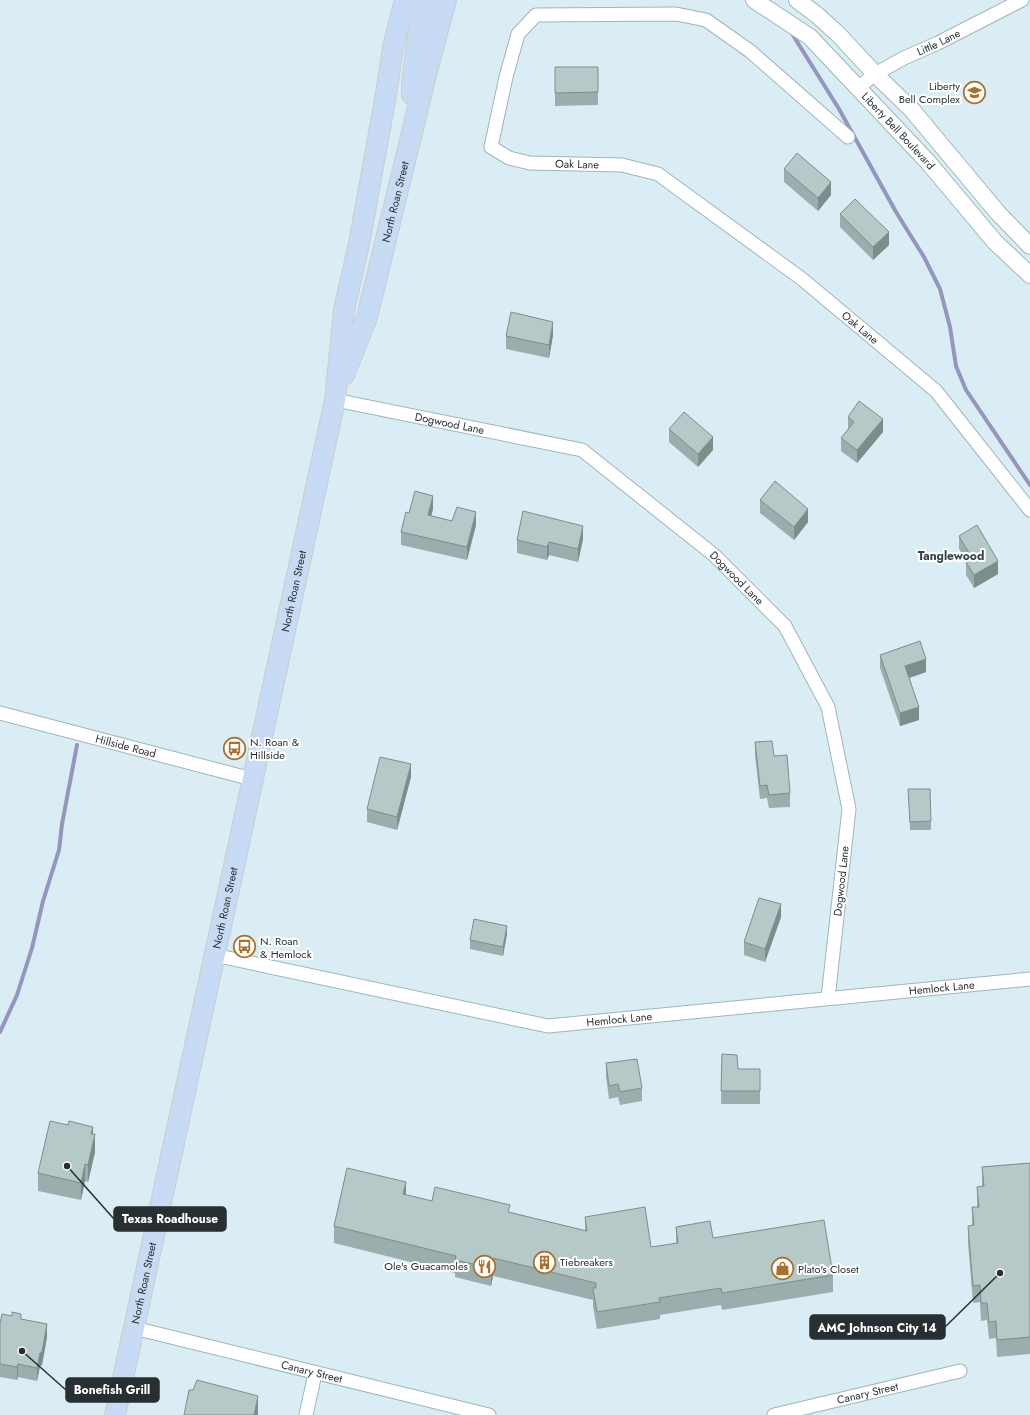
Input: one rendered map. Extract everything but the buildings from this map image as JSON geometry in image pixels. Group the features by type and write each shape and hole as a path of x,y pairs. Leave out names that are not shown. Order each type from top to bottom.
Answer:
{"main road":[{"name":"North Roan Street","path":"115,1415 334,400 344,310 385,100 393,48 405,0"},
{"path":"414,126 412,84 420,21 426,0"},
{"name":"North Roan Street","path":"334,400 367,317 426,75 447,2"}],"street":[{"name":"Liberty Bell Boulevard","path":"754,0 810,37 927,161 995,242 1030,275"},
{"name":"Liberty Bell Boulevard","path":"797,0 817,15 838,34 875,74 912,110 994,209 1030,246"},
{"name":"Little Lane","path":"858,88 875,74 1022,0"},
{"name":"Oak Lane","path":"848,137 750,51 706,20 676,14 559,14 536,15 518,34 506,77 491,147 509,158 530,163 622,165 658,174 802,279 936,391 1030,510"},
{"path":"977,221 994,209"},
{"name":"Dogwood Lane","path":"334,400 582,450 714,555 785,626 828,707 849,809 828,998"},
{"name":"Hillside Road","path":"0,713 252,779"},
{"name":"Hemlock Lane","path":"214,955 548,1026 1030,979"},
{"name":"Canary Street","path":"134,1328 315,1374 489,1415"},
{"name":"Canary Street","path":"774,1415 960,1370"},
{"path":"306,1415 315,1374"}],"waterway":[{"path":"791,32 839,109 896,212 924,257 940,289 950,327 956,366 966,390 1030,485"},
{"path":"0,1032 17,995 32,948 43,901 59,850 62,824 77,745"}],"place":[{"name":"Liberty Bell Complex","path":"975,92"},
{"name":"N. Roan & Hillside","path":"234,748"},
{"name":"N. Roan & Hemlock","path":"245,947"},
{"name":"Texas Roadhouse","path":"67,1166"},
{"name":"Tiebreakers","path":"545,1262"},
{"name":"Ole's Guacamoles","path":"484,1266"},
{"name":"Plato's Closet","path":"783,1269"},
{"name":"AMC Johnson City 14","path":"1000,1273"},
{"name":"Bonefish Grill","path":"22,1351"}],"district":[{"name":"Tanglewood","path":"951,556"}]}
